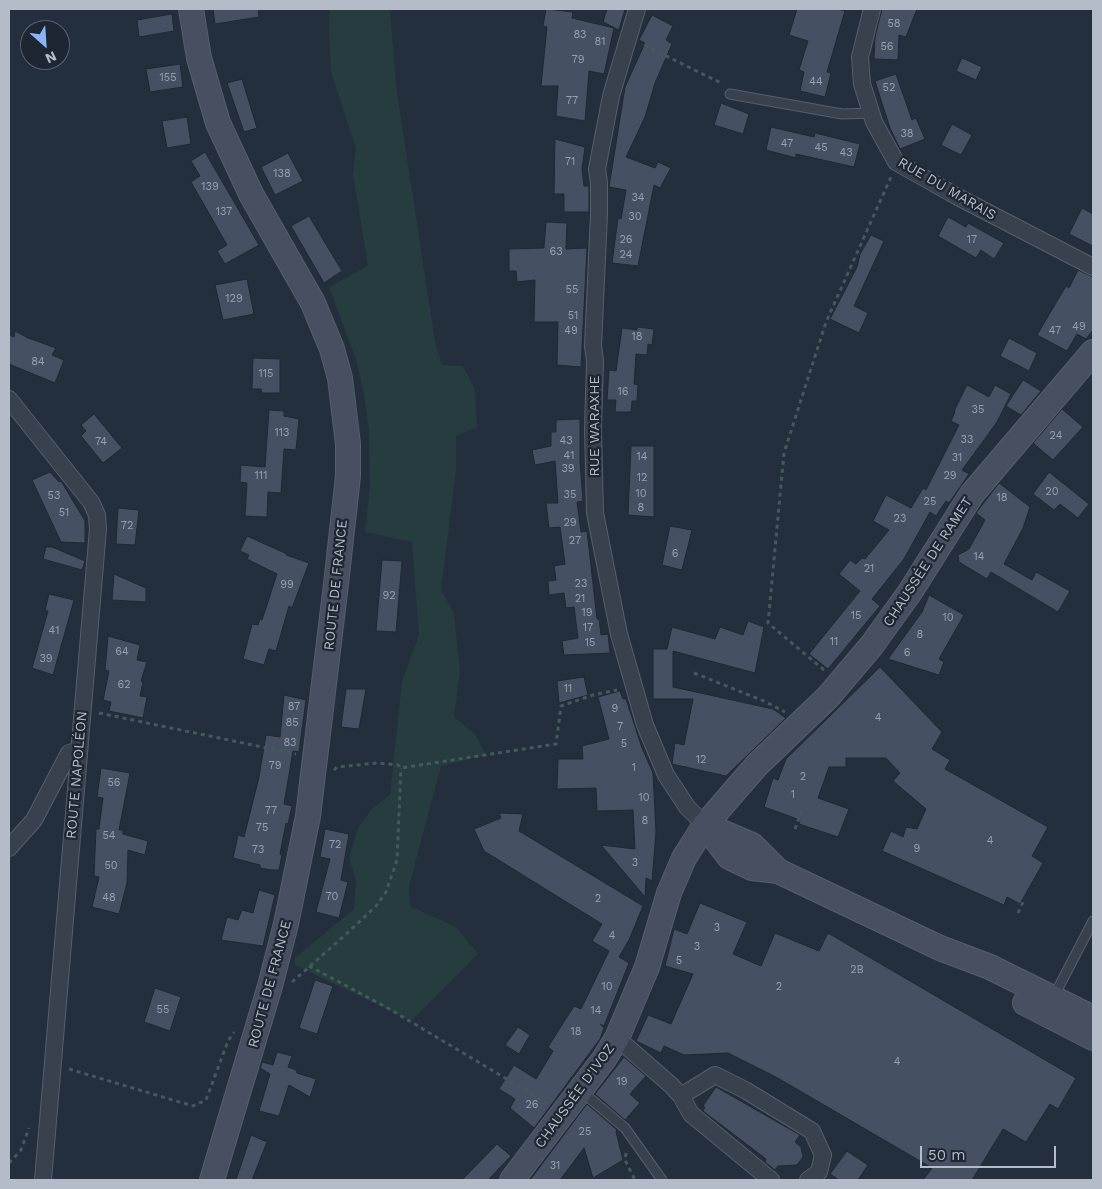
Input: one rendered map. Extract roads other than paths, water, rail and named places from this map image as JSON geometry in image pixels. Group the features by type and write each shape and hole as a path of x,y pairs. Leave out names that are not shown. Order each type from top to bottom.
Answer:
{"main road":[{"name":"ROUTE DE FRANCE","path":"191,9 199,58 218,123 251,194 313,303 332,349 340,378 346,412 348,476 315,767 286,924 259,1025 212,1180"},
{"name":"CHAUSSÉE DE RAMET","path":"705,825 757,765 803,722 840,683 894,617 972,494 1093,352"},
{"path":"705,825 729,857 752,868 778,871 940,948 970,972 1049,1007 1093,1018"},
{"name":"CHAUSSÉE D'IVOZ","path":"512,1180 617,1038 644,975 669,894 684,858 705,825"},
{"path":"1049,1007 1093,1038"}],"street":[{"name":"RUE WARAXHE","path":"638,9 627,38 602,132 597,169 600,183 593,346 595,361 593,429 595,513 618,634 632,687 654,749 666,775 687,807 705,825"},
{"name":"RUE DU MARAIS","path":"872,9 860,57 862,84 874,122 898,163 958,197 1093,267"},
{"name":"ROUTE NAPOLÉON","path":"9,400 80,486 97,515 96,555 43,1180"},
{"path":"9,848 34,820 69,753 79,750"},
{"path":"617,1038 681,1096 691,1114 771,1180"},
{"path":"681,1096 715,1075 746,1090 812,1130 823,1155 819,1172 808,1180"}],"lane":[{"path":"730,94 842,114 873,114"},
{"path":"1049,1007 1093,921"},
{"path":"580,1090 625,1128 662,1180"}]}
